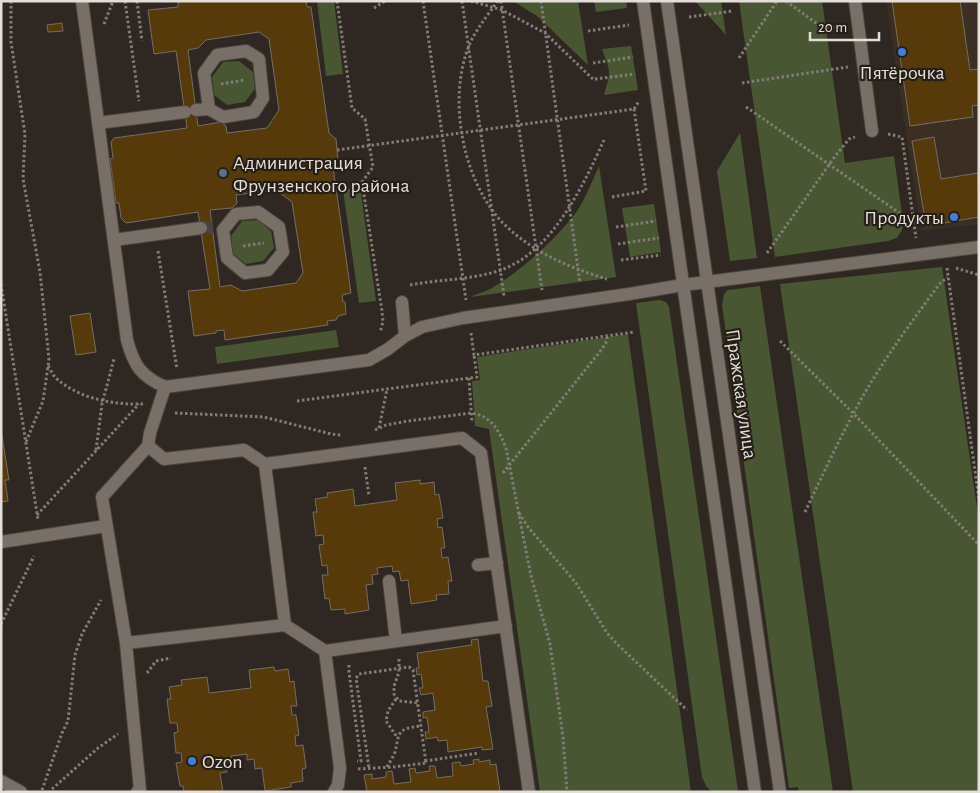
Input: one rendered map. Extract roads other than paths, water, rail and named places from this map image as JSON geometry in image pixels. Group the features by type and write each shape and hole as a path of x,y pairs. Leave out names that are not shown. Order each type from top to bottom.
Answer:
{"street":[{"path":"82,1 127,340 132,359 147,378 161,386 179,386 369,360 422,327 468,317 683,285 979,247"},
{"path":"643,1 755,792"},
{"name":"Пражская улица","path":"667,1 780,792"},
{"path":"855,1 872,131"},
{"path":"98,122 209,109 223,117 254,112 263,98 258,59 246,51 217,55 204,74 209,109"},
{"path":"114,240 226,226 236,214 258,212 279,227 283,252 268,270 245,272 226,258 223,230 226,226"},
{"path":"402,302 405,336"},
{"path":"139,791 126,643 102,497 148,446 158,407 161,386"},
{"path":"148,446 164,459 244,450 265,464 462,438 481,453 529,792"},
{"path":"265,464 285,625"},
{"path":"1,542 106,526"},
{"path":"478,565 497,563"},
{"path":"389,581 396,641"},
{"path":"126,643 285,625 325,650 506,626"},
{"path":"325,650 340,768 338,785 334,792"},
{"path":"1,781 21,792"}],"tunnel":[{"path":"201,228 213,227"}],"place":[{"name":"Пятёрочка","path":"902,52"},
{"name":"Администрация Фрунзенского района","path":"223,173"},
{"name":"Продукты","path":"954,217"},
{"name":"Ozon","path":"192,761"}]}
